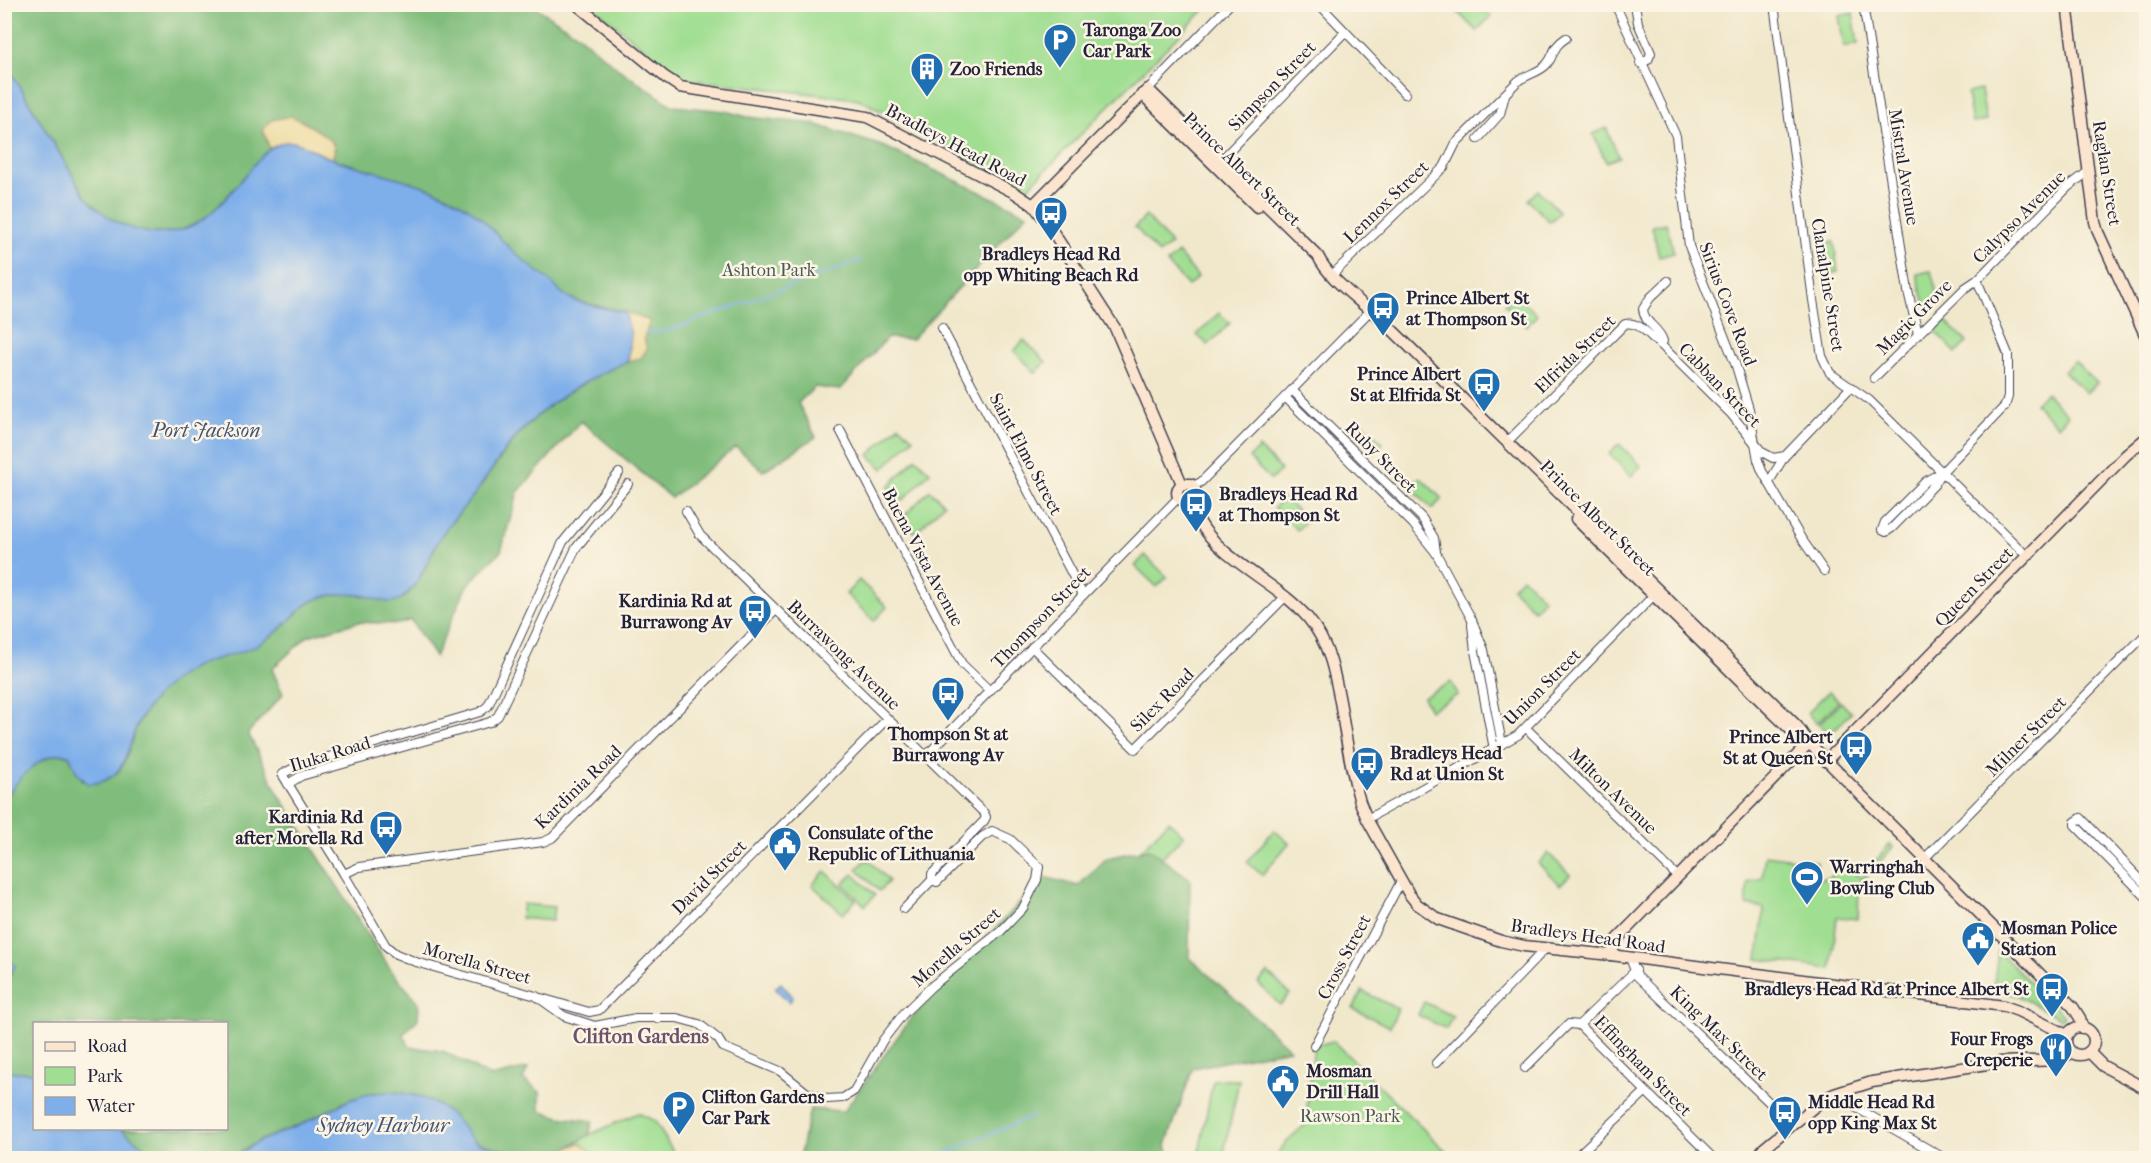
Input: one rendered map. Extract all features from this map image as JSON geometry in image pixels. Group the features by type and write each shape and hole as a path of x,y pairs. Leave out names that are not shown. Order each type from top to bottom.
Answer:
{"street":[{"name":"Bradleys Head Road","path":"576,4 664,77 680,87 867,117 1015,193 1033,205 1046,220 1115,328 1186,494 1200,517 1199,521 1214,543 1286,596 1310,620 1321,635 1329,651 1357,792 1367,819 1401,881 1417,903 1438,919 1501,941 1524,946 1547,947 2004,1006 2067,1035"},
{"path":"1033,205 1230,4"},
{"path":"1319,4 1344,33 1405,94"},
{"name":"Sirius Cove Road","path":"1615,4 1621,13 1640,63 1676,136 1689,246 1736,366 1749,409 1762,471 1801,538 1824,571"},
{"path":"1635,4 1638,23 1651,53 1648,60 1640,63"},
{"name":"Clanalpine Street","path":"1774,4 1822,356 1830,373 1869,400 2027,556"},
{"name":"Mistral Avenue","path":"1863,4 1908,291 1918,334"},
{"name":"Raglan Street","path":"2067,4 2098,232 2146,337"},
{"name":"Simpson Street","path":"1221,160 1344,33"},
{"name":"Lennox Street","path":"1332,275 1444,167 1456,143 1505,94 1526,74 1548,64 1556,44 1566,38"},
{"name":"Prince Albert Street","path":"1145,92 1221,160 1318,256 1322,265"},
{"name":"Prince Albert Street","path":"1145,92 1313,261 1322,265 1377,315 1507,442 1656,593"},
{"name":"Lennox Street","path":"1478,139 1500,114 1505,94"},
{"name":"Calypso Avenue","path":"1942,472 1926,481 1885,522 1882,530 1886,532 1892,528 2002,409 2008,397 2008,354 1977,280 2068,187 2089,171"},
{"name":"Magic Grove","path":"1874,378 1965,288 1977,280"},
{"name":"Elfrida Street","path":"1507,442 1625,324 1629,322 1638,325 1661,345 1663,341 1661,335 1645,320 1642,309 1668,281"},
{"name":"Prince Albert Street","path":"1370,311 1373,320 1797,726 1826,761 2073,1007 2080,1018 2082,1028"},
{"name":"Thompson Street","path":"926,756 1083,595 1201,482 1370,311"},
{"name":"Saint Elmo Street","path":"942,328 1083,595"},
{"name":"Cabban Street","path":"1661,345 1731,414 1757,446"},
{"path":"1769,482 1785,456 1851,387"},
{"name":"Ruby Street","path":"1292,390 1422,518 1434,538 1436,553"},
{"name":"Ruby Street","path":"1285,397 1413,524 1436,553 1472,618 1475,651 1498,746"},
{"name":"Buena Vista Avenue","path":"840,430 962,664 990,691"},
{"name":"Queen Street","path":"1826,761 2135,446 2146,438"},
{"path":"1757,446 1768,456 1779,458 1785,456"},
{"name":"Iluka Road","path":"620,473 562,542 488,706 480,712 298,766 282,774 288,784 301,776 490,722 498,716 576,548 628,484"},
{"name":"Burrawong Avenue","path":"686,511 700,535 986,817 932,874 932,880"},
{"name":"Union Street","path":"1367,819 1526,728 1656,593"},
{"name":"Silex Road","path":"1032,647 1134,749 1286,596"},
{"name":"Kardinia Road","path":"344,874 359,867 543,842 552,838 776,610"},
{"name":"Milner Street","path":"1925,858 2146,634"},
{"name":"David Street","path":"536,996 589,1012 599,1010 887,719"},
{"name":"Milton Avenue","path":"1526,728 1677,876"},
{"path":"1611,955 1616,940 1809,743"},
{"name":"Morella Street","path":"288,784 386,946 392,952 416,962 536,996 564,1016 595,1026 636,1018 670,1017 699,1024 718,1039 723,1047 780,1071 806,1092 827,1099 843,1098 854,1091 883,1040 904,1013 932,986 1001,931 1023,908 1037,880 1039,867 1010,839 992,831 982,837 937,882 932,880"},
{"path":"2146,885 2081,818 2075,822 2075,825 2146,897"},
{"path":"2108,858 2114,852"},
{"path":"904,909 932,880"},
{"name":"Cross Street","path":"1314,1046 1401,881"},
{"path":"1436,1062 1547,947"},
{"name":"King Max Street","path":"1630,958 1637,976 1793,1125"},
{"name":"Effingham Street","path":"1636,970 1579,1025 1713,1158"},
{"path":"1525,1068 1569,1024 1579,1025"},
{"path":"1756,1158 1764,1148 1824,1100 1846,1090 1872,1082 2000,1062 2059,1060 2071,1053 2082,1055 2092,1048 2093,1040 2087,1030 2074,1029 2067,1035 2066,1046 2071,1053"},
{"path":"2089,1052 2103,1066 2146,1089"},
{"path":"1846,1090 1849,1099 1856,1107 1944,1158"},
{"path":"1575,1158 1645,1092"}],"green space":[{"name":"Ashton Park","path":"5,5 532,5 576,33 617,68 673,106 814,124 885,147 1027,214 912,339 887,338 840,390 815,387 798,403 816,437 763,471 736,447 671,498 581,421 518,492 501,551 467,585 435,657 411,620 399,624 358,622 308,636 272,669 283,694 248,733 278,793 392,972 419,1003 418,1019 403,1034 410,1047 443,1051 491,1077 528,1068 523,1079 540,1092 540,1110 559,1117 593,1121 589,1135 550,1158 534,1158 478,1143 470,1138 451,1114 438,1105 415,1095 392,1092 372,1093 349,1100 300,1125 259,1141 232,1158 158,1158 122,1130 228,1130 228,1022 33,1022 33,1073 5,1071 5,983 15,966 5,954 4,800 31,768 40,761 59,754 69,755 83,781 117,773 125,760 141,717 170,684 196,666 244,650 267,639 312,600 341,594 361,595 388,601 404,597 416,584 446,529 514,440 556,400 595,377 629,361 641,358 644,338 650,321 625,312 580,302 564,295 512,251 480,217 452,198 414,183 332,159 335,150 333,143 302,121 263,129 270,150 229,195 200,221 184,229 165,233 134,230 104,214 85,196 5,62"},
{"path":"591,5 1209,5 1026,190 859,99 681,79"},
{"path":"1450,5 1479,5 1491,16 1477,31"},
{"path":"1853,13 1858,44 1844,47 1839,16"},
{"path":"1981,90 1986,121 1972,123 1967,93"},
{"path":"1606,128 1619,157 1606,162 1593,134"},
{"path":"1538,190 1560,212 1550,222 1528,200"},
{"path":"1146,216 1171,244 1159,254 1135,227"},
{"path":"1666,223 1674,253 1659,257 1652,226"},
{"path":"1834,242 1838,272 1824,274 1820,244"},
{"path":"1178,253 1198,277 1188,286 1167,263"},
{"path":"1931,271 1939,301 1925,305 1917,274"},
{"path":"1515,293 1537,315 1527,326 1505,304"},
{"path":"1219,313 1230,323 1208,345 1197,335"},
{"path":"1945,321 1967,342 1956,353 1935,331"},
{"path":"1024,340 1046,362 1036,373 1014,351"},
{"path":"2074,361 2097,383 2086,393 2064,371"},
{"path":"2046,393 2068,415 2058,426 2035,404"},
{"path":"1361,421 1383,443 1373,453 1351,432"},
{"path":"899,425 913,438 883,469 869,455"},
{"path":"1619,444 1641,466 1631,476 1609,454"},
{"path":"1259,448 1281,470 1271,480 1249,458"},
{"path":"916,458 930,472 902,501 888,487"},
{"path":"1420,477 1442,499 1432,509 1410,487"},
{"path":"930,490 944,504 915,533 901,519"},
{"path":"1284,498 1307,520 1297,530 1274,508"},
{"path":"1145,555 1167,577 1157,587 1135,566"},
{"path":"1522,577 1544,599 1534,610 1512,588"},
{"path":"859,580 887,607 874,621 846,594"},
{"path":"1451,682 1458,695 1430,710 1423,697"},
{"path":"1829,691 1839,701 1817,723 1807,713"},
{"path":"1841,702 1851,713 1829,735 1819,724"},
{"path":"1169,821 1184,836 1153,866 1139,852"},
{"path":"1274,830 1289,843 1262,875 1247,862"},
{"name":"Warringhah Bowling Club","path":"1890,844 1893,847 1859,886 1858,919 1837,917 1831,969 1758,959 1764,908 1746,905 1748,882 1762,878 1765,855 1817,862 1816,880 1829,878 1844,862 1861,878"},
{"path":"1149,849 1190,879 1189,957 1290,1049 1193,1068 1166,1145 1169,1158 799,1158 810,1109 844,1111 909,1021 1044,877 1078,886 1107,858"},
{"path":"1548,853 1570,875 1560,885 1538,863"},
{"path":"867,859 889,881 879,891 857,869"},
{"path":"825,871 856,900 843,914 812,885"},
{"path":"853,874 875,895 865,906 843,884"},
{"path":"523,904 554,907 552,921 521,918"},
{"path":"1998,951 2064,1016 2061,1019 2017,995 1993,992"},
{"path":"1268,973 1290,994 1280,1005 1258,983"},
{"path":"1362,991 1398,1009 1390,1027 1353,1009"},
{"path":"1424,1002 1453,1016 1446,1029 1418,1015"},
{"name":"Rawson Park","path":"1333,1041 1453,1158 1274,1158 1289,1139 1305,1125 1314,1046"},
{"path":"1213,1080 1239,1080 1223,1158 1198,1158"},
{"path":"638,1113 655,1121 677,1158 550,1158 589,1135"}],"sand":[{"path":"291,116 314,128 330,140 334,148 332,159 294,143 279,145 270,150 263,129 272,120"},
{"path":"625,312 650,321 644,338 647,349 641,358 628,361 631,335"},
{"path":"580,1143 589,1150 593,1158 550,1158 560,1151"}],"water":[{"name":"Port Jackson","path":"5,62 85,196 105,215 120,224 146,232 174,232 197,223 216,208 262,156 277,145 293,142 330,158 420,185 454,199 480,217 516,254 565,296 591,305 625,312 631,335 628,361 580,385 550,405 523,429 450,523 438,541 421,576 402,598 386,602 359,595 339,595 318,598 310,602 277,632 262,642 246,650 199,665 168,686 142,716 125,760 112,776 88,784 77,773 69,755 59,754 40,761 31,768 5,800"},
{"path":"5,954 15,966 5,983"},
{"path":"781,983 793,997 789,1002 775,988"},
{"path":"4,1071 33,1073 33,1130 122,1130 158,1158 5,1158"},
{"name":"Sydney Harbour","path":"392,1092 420,1097 437,1104 478,1143 534,1158 232,1158 259,1141 300,1125 349,1100 372,1093"}],"waterway":[{"path":"646,333 667,331 861,260"},
{"path":"934,1158 1033,1116"}],"place":[{"name":"Taronga Zoo Car Park","path":"1060,69"},
{"name":"Zoo Friends","path":"927,98"},
{"name":"Bradleys Head Rd opp Whiting Beach Rd","path":"1051,242"},
{"name":"Prince Albert St at Thompson St","path":"1383,337"},
{"name":"Prince Albert St at Elfrida St","path":"1484,413"},
{"name":"Bradleys Head Rd at Thompson St","path":"1196,533"},
{"name":"Kardinia Rd at Burrawong Av","path":"755,640"},
{"name":"Thompson St at Burrawong Av","path":"948,722"},
{"name":"Prince Albert St at Queen St","path":"1856,776"},
{"name":"Bradleys Head Rd at Union St","path":"1367,792"},
{"name":"Kardinia Rd after Morella Rd","path":"386,856"},
{"name":"Consulate of the Republic of Lithuania","path":"785,872"},
{"name":"Warringhah Bowling Club","path":"1807,906"},
{"name":"Mosman Police Station","path":"1978,967"},
{"name":"Bradleys Head Rd at Prince Albert St","path":"2052,1018"},
{"name":"Four Frogs Creperie","path":"2056,1078"},
{"name":"Mosman Drill Hall","path":"1283,1110"},
{"name":"Clifton Gardens Car Park","path":"679,1136"},
{"name":"Middle Head Rd opp King Max St","path":"1785,1141"}],"district":[{"name":"Clifton Gardens","path":"641,1036"}]}
